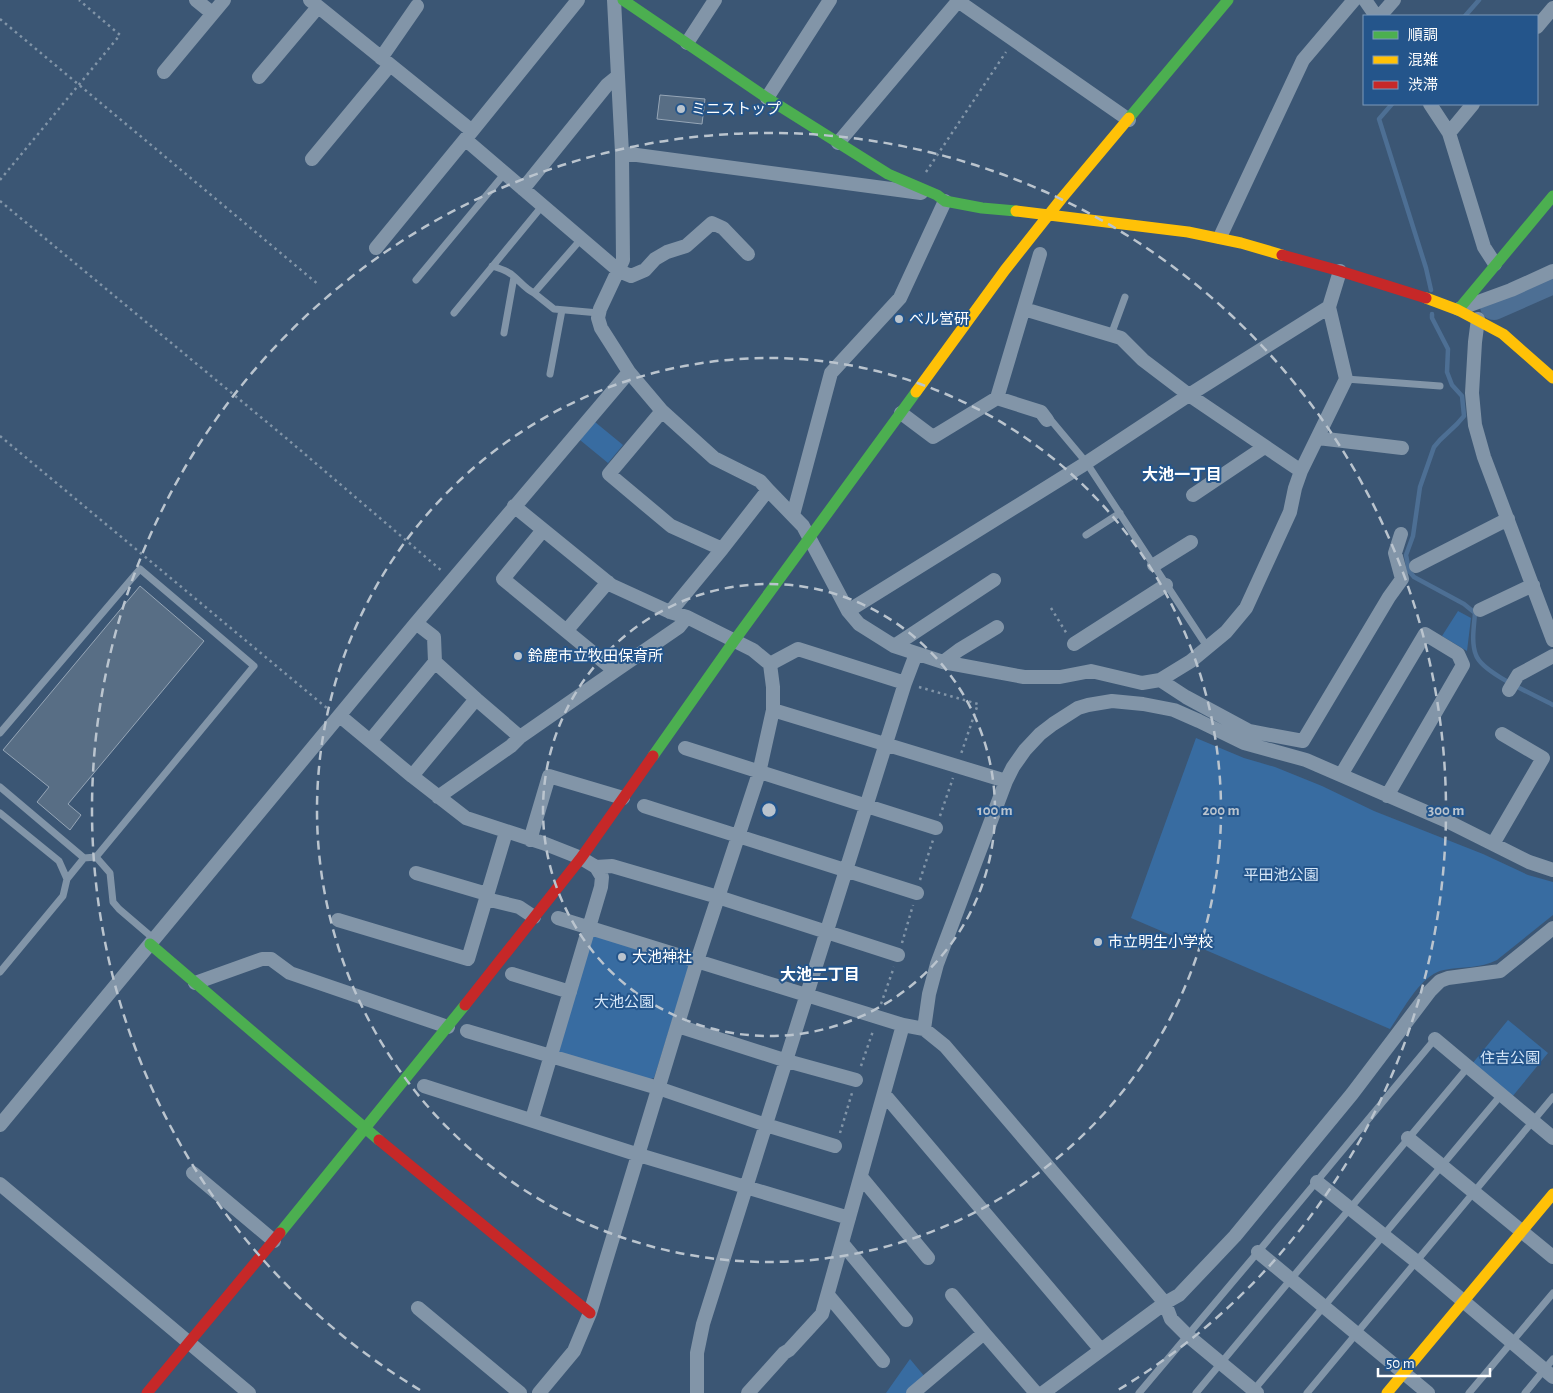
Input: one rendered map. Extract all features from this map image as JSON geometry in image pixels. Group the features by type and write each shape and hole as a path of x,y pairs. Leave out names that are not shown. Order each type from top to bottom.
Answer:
{"street":[{"path":"196,0 212,13"},
{"path":"164,72 224,0"},
{"path":"376,248 578,0"},
{"path":"614,0 622,153 624,260 599,313 598,318 601,328 629,372 662,411 714,458 760,481 793,515 803,526 808,539 848,611 859,624 894,646 943,662 1024,677 1060,677 1091,670 1142,683 1160,680 1208,648 1226,632 1246,608 1290,512 1301,471 1346,379 1329,306 1340,271"},
{"path":"623,0 767,98 838,143 888,174 941,198"},
{"path":"687,43 715,0"},
{"path":"767,98 830,0"},
{"path":"147,1393 274,1241 448,1027 581,858 734,641 1005,270 1062,198 1228,0"},
{"path":"1220,237 1303,60 1354,0"},
{"path":"1365,0 1375,15"},
{"path":"1381,15 1394,0"},
{"path":"838,143 959,1 1129,120"},
{"path":"259,77 314,3 393,66 469,136 505,173 619,270 631,276 645,270 655,259 667,252 686,246 712,223 723,228 748,254"},
{"path":"312,159 385,61 418,6"},
{"path":"1538,26 1553,8"},
{"path":"523,189 607,85 618,76"},
{"path":"1431,105 1448,133 1484,247 1495,264"},
{"path":"1448,133 1472,105"},
{"path":"622,153 941,198 982,208 1220,237 1340,271 1458,310 1503,334 1553,378"},
{"path":"1458,310 1553,196"},
{"path":"793,515 831,373 900,298 941,198"},
{"path":"902,413 933,437 997,398 1040,254"},
{"path":"1458,310 1511,290 1553,271"},
{"path":"848,611 1086,462 1329,306"},
{"path":"1024,308 1121,338 1143,360 1189,395 1301,471"},
{"path":"1478,319 1472,393 1476,425 1484,457 1553,640"},
{"path":"0,1125 416,623 629,372"},
{"path":"997,398 1041,412 1047,420"},
{"path":"662,411 609,474 671,526 722,549"},
{"path":"1318,438 1402,448"},
{"path":"1193,495 1260,450 1263,446"},
{"path":"670,612 768,490"},
{"path":"514,506 608,582 670,612 687,617 753,650 770,664 774,710 759,773 697,961 590,1313 574,1351 539,1393"},
{"path":"1416,566 1508,519"},
{"path":"543,530 503,579 616,671"},
{"path":"1160,680 1246,737 1303,742 1388,597 1402,579 1395,553 1401,534"},
{"path":"1154,565 1191,542"},
{"path":"894,646 994,580"},
{"path":"567,630 608,582"},
{"path":"1074,644 1166,585"},
{"path":"1480,610 1533,585"},
{"path":"438,797 511,746 520,737 678,627 687,617"},
{"path":"370,741 435,662 434,638 416,623"},
{"path":"943,662 958,650 997,627"},
{"path":"1341,775 1425,634 1458,654 1463,666 1387,796"},
{"path":"770,664 798,649 905,682"},
{"path":"697,1393 697,1353 703,1324 905,682 916,654"},
{"path":"1509,690 1518,675 1553,656"},
{"path":"435,662 520,737"},
{"path":"412,776 476,699"},
{"path":"924,1029 929,994 937,964 1013,767 1025,750 1040,734 1053,724 1078,708 1100,702 1112,701 1143,704 1174,710 1306,760 1447,821 1529,862 1553,870"},
{"path":"774,710 1006,781"},
{"path":"339,717 466,818 581,858 596,867 602,877 601,887 532,1120"},
{"path":"1493,844 1543,758 1502,734"},
{"path":"685,748 936,828"},
{"path":"530,840 549,776 623,798"},
{"path":"644,806 917,893"},
{"path":"338,920 468,959 506,832"},
{"path":"596,867 612,866 718,897 898,955"},
{"path":"416,873 519,907 534,917"},
{"path":"558,918 807,996 903,1025 924,1029 945,1046 1165,1303 1171,1319 1254,1392"},
{"path":"1043,1393 1165,1303 1179,1295 1234,1236 1352,1094 1430,991 1440,981 1448,978 1500,971 1553,928"},
{"path":"152,941 195,983 365,1128 590,1313"},
{"path":"195,983 262,959 270,959 290,973 448,1027"},
{"path":"512,974 570,992"},
{"path":"748,1393 822,1314 903,1025"},
{"path":"678,1026 787,1061 856,1080"},
{"path":"467,1031 658,1088 766,1125 835,1146"},
{"path":"1435,1039 1553,1138"},
{"path":"424,1086 639,1155 849,1218"},
{"path":"884,1094 1101,1350"},
{"path":"1408,1138 1553,1257"},
{"path":"192,1173 274,1241"},
{"path":"861,1177 928,1258"},
{"path":"1317,1182 1417,1262 1512,1343 1550,1369"},
{"path":"0,1184 249,1393"},
{"path":"1387,1393 1553,1194"},
{"path":"842,1243 906,1320"},
{"path":"1258,1252 1428,1393"},
{"path":"828,1295 883,1361"},
{"path":"952,1295 1036,1393"},
{"path":"418,1308 520,1393"},
{"path":"913,1393 984,1332"}],"lane":[{"path":"416,280 505,173"},
{"path":"454,313 542,205"},
{"path":"534,292 582,238"},
{"path":"492,266 502,269 514,277 554,309 599,313"},
{"path":"504,333 514,277"},
{"path":"1110,335 1125,297"},
{"path":"550,374 562,310"},
{"path":"1346,379 1440,386"},
{"path":"1047,420 1050,419 1086,462 1208,648"},
{"path":"1086,535 1120,513"},
{"path":"0,733 140,569 254,666 96,857 84,858 0,787"},
{"path":"0,812 59,862 67,879"},
{"path":"96,857 110,873 113,902 152,941"},
{"path":"0,972 63,896 67,879 84,858"},
{"path":"1139,1393 1435,1039"},
{"path":"1196,1393 1468,1067"},
{"path":"1254,1392 1501,1095"},
{"path":"1307,1393 1553,1097"},
{"path":"1469,1393 1553,1293"},
{"path":"1525,1393 1550,1369"}],"path":[{"path":"0,180 120,35 79,0"},
{"path":"0,19 319,285"},
{"path":"916,186 1014,40"},
{"path":"0,201 286,438 453,580"},
{"path":"0,436 339,717"}],"green space":[{"path":"595,422 623,445 608,463 580,440"},
{"path":"1458,611 1471,618 1467,651 1442,636"},
{"name":"平田池公園","path":"1196,738 1244,758 1275,767 1322,786 1374,811 1483,854 1528,875 1553,882 1553,915 1497,960 1478,966 1444,970 1428,978 1413,994 1390,1029 1131,918"},
{"name":"大池公園","path":"591,935 690,964 654,1078 647,1080 556,1051"},
{"name":"住吉公園","path":"1508,1020 1548,1053 1512,1097 1472,1064"},
{"path":"910,1359 925,1377 906,1393 886,1393"}],"building":[{"name":"ミニストップ","path":"660,95 705,99 702,124 657,119"},
{"path":"140,586 204,641 68,804 81,815 70,830 37,802 49,787 3,750"}],"waterway":[{"path":"1466,15 1479,0"},
{"path":"1391,105 1379,119 1426,268 1431,290"},
{"path":"1494,306 1553,280"},
{"path":"1432,314 1432,318 1448,349 1447,372 1452,385 1462,396 1464,416 1434,447 1420,487 1413,536 1406,555 1409,571 1414,577 1464,604 1475,613 1474,645 1480,662 1498,676 1553,705"}],"traffic: fast":[{"path":"623,0 767,98 888,174 937,195 945,201 982,208 1016,211"},
{"path":"1129,118 1228,0"},
{"path":"1458,310 1553,196"},
{"path":"653,756 734,641 916,392"},
{"path":"150,944 379,1140"},
{"path":"280,1233 465,1005"}],"traffic: slow":[{"path":"916,392 1005,270 1129,118"},
{"path":"1016,211 1188,232 1241,243 1282,255"},
{"path":"1426,298 1458,310 1503,334 1553,378"},
{"path":"1387,1393 1553,1194"}],"traffic: jam":[{"path":"1282,255 1426,298"},
{"path":"465,1005 581,858 653,756"},
{"path":"379,1140 590,1313"},
{"path":"147,1393 280,1233"}],"place":[{"name":"ミニストップ","path":"681,109"},
{"name":"べル営研","path":"899,319"},
{"name":"鈴鹿市立牧田保育所","path":"518,656"},
{"name":"市立明生小学校","path":"1098,942"},
{"name":"大池神社","path":"622,957"}],"district":[{"name":"大池一丁目","path":"1182,474"},
{"name":"大池二丁目","path":"820,974"}]}
